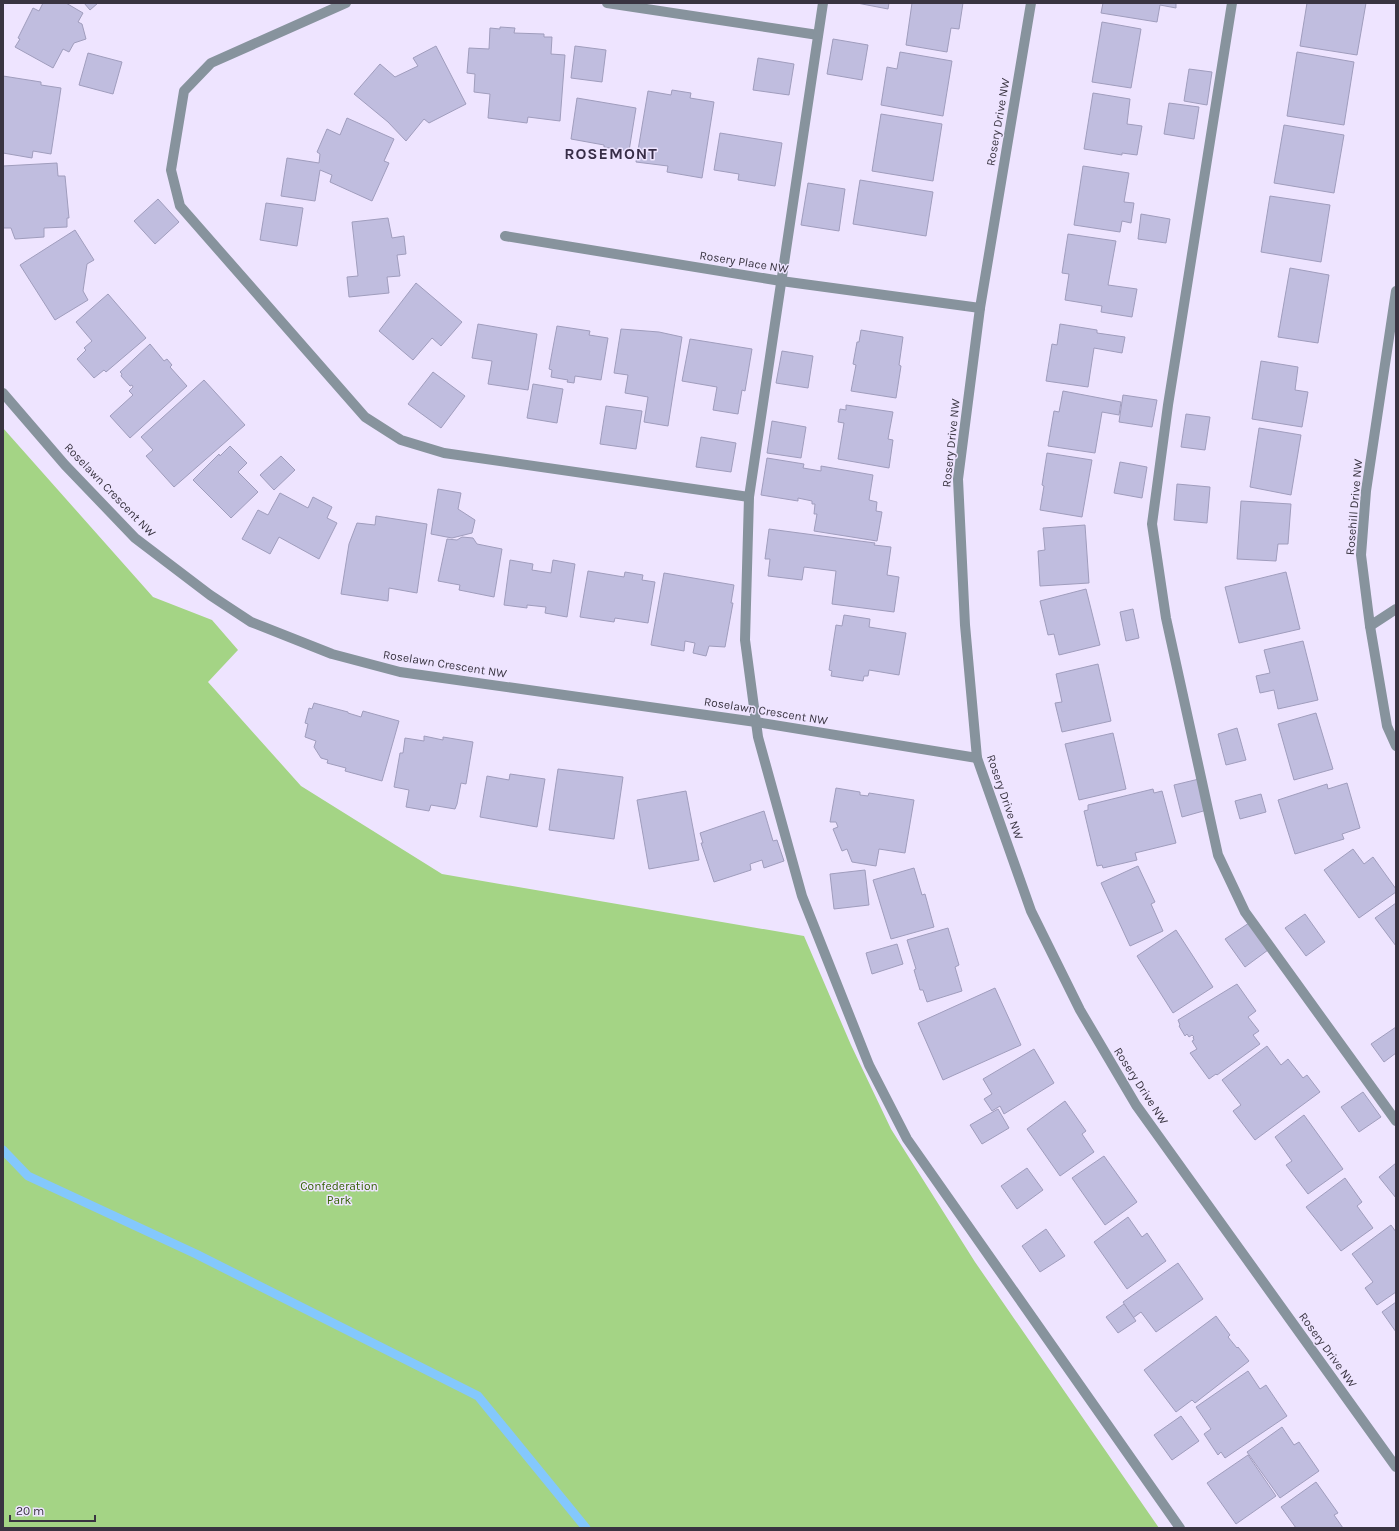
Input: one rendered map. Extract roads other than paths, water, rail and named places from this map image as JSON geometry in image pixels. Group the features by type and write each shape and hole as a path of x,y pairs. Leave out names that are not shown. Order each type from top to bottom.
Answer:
{"street":[{"path":"346,3 211,63 184,91 171,170 180,206 365,416 400,440 444,453 749,497"},
{"path":"607,3 818,35"},
{"path":"823,3 749,497 745,640 758,737 802,896 869,1065 907,1139 1180,1528"},
{"name":"Rosery Drive NW","path":"1031,3 980,308 958,479 965,625 977,758 1031,911 1084,1017 1136,1105 1396,1467"},
{"path":"1232,3 1169,397 1152,524 1166,618 1218,855 1245,912 1396,1121"},
{"name":"Rosery Place NW","path":"505,236 781,281 980,308"},
{"name":"Rosehill Drive NW","path":"1396,291 1366,491 1361,555 1370,626 1387,726 1396,746"},
{"name":"Roselawn Crescent NW","path":"3,394 65,465 135,538 210,595 251,622 332,654 400,672 756,722 977,758"},
{"path":"1370,626 1396,609"}],"waterway":[{"path":"3,1150 28,1176 196,1254 478,1396 586,1528"}],"district":[{"name":"ROSEMONT","path":"611,153"}],"park label":[{"name":"Confederation Park","path":"339,1193"}]}
